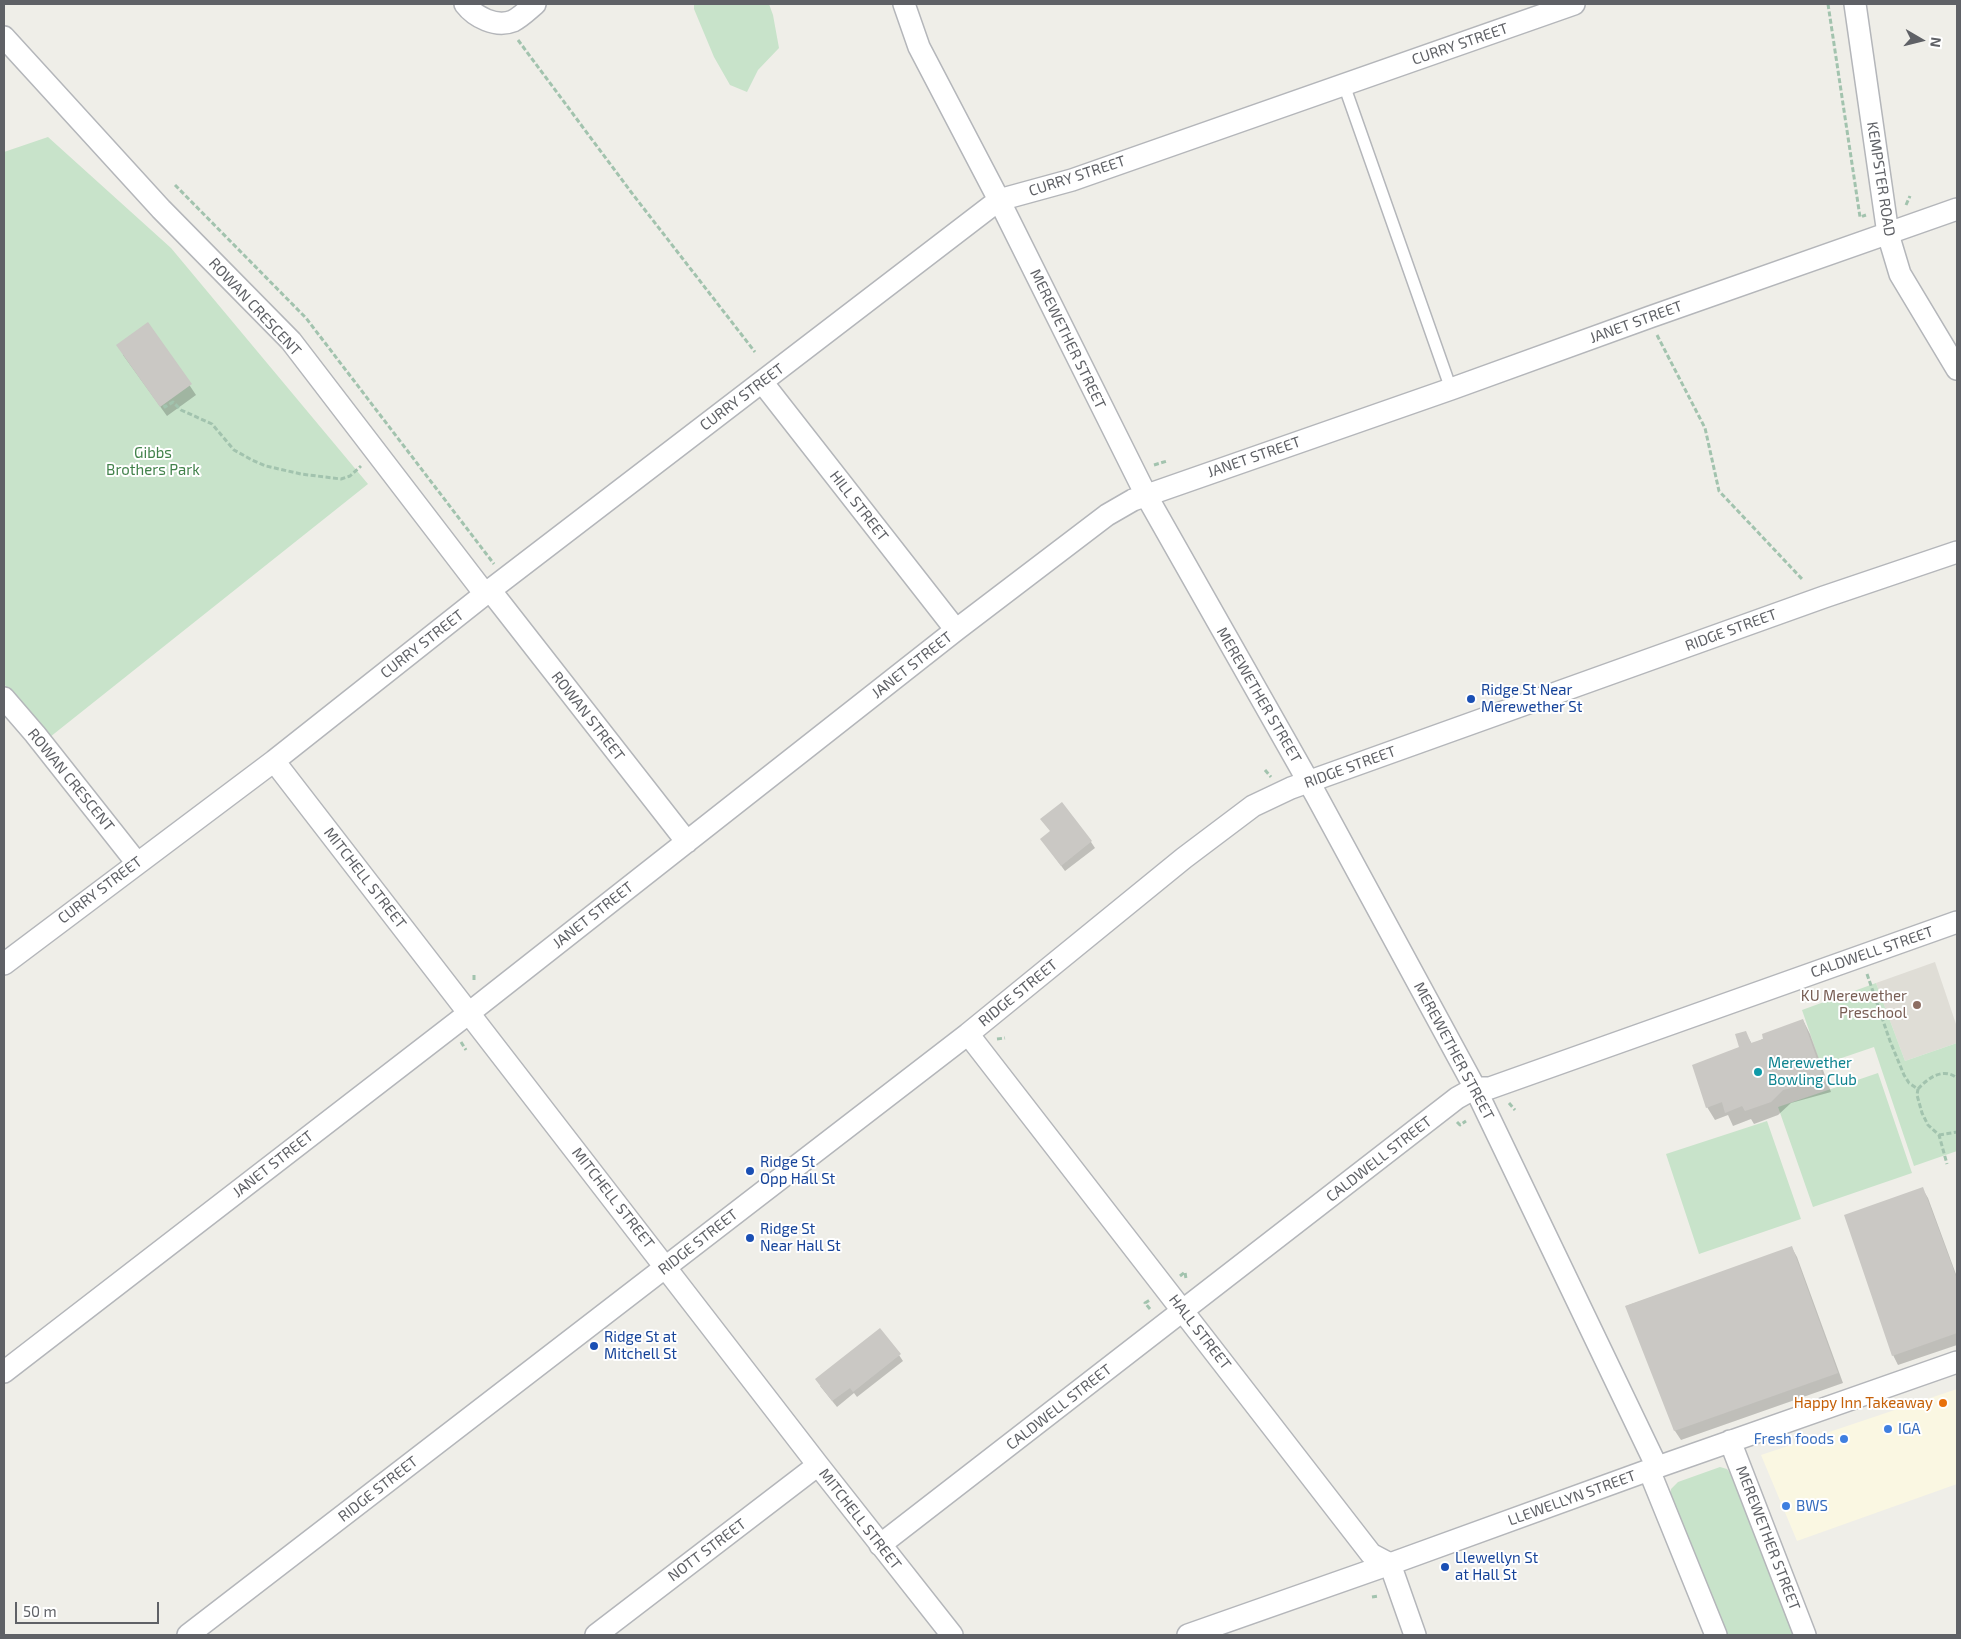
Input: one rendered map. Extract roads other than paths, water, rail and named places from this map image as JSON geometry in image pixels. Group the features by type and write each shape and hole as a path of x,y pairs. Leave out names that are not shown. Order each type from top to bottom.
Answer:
{"street":[{"path":"465,4 470,10 493,23 513,21 535,4"},
{"name":"MEREWETHER STREET","path":"904,4 919,47 999,200 1146,495 1308,782 1475,1088 1653,1468 1716,1635"},
{"name":"CURRY STREET","path":"4,964 137,862 274,761 487,592 999,200 1072,180 1574,4"},
{"name":"KEMPSTER ROAD","path":"1854,4 1888,234 1900,274 1957,369"},
{"name":"ROWAN CRESCENT","path":"4,38 161,209 291,341 487,592"},
{"name":"JANET STREET","path":"4,1372 469,1013 956,630 1108,515 1133,500 1957,209"},
{"name":"HILL STREET","path":"762,382 956,630"},
{"name":"RIDGE STREET","path":"188,1635 968,1034 1184,858 1253,806 1281,792 1308,782 1824,597 1957,552"},
{"name":"ROWAN STREET","path":"487,592 687,842"},
{"name":"ROWAN CRESCENT","path":"4,698 137,862"},
{"name":"MITCHELL STREET","path":"274,761 880,1545 952,1635"},
{"name":"CALDWELL STREET","path":"880,1545 1449,1104 1475,1088 1490,1088 1957,922"},
{"name":"HALL STREET","path":"968,1034 1371,1554 1390,1564"},
{"name":"LLEWELLYN STREET","path":"1188,1635 1653,1468 1957,1362"},
{"name":"MEREWETHER STREET","path":"1730,1441 1805,1635"},
{"name":"NOTT STREET","path":"596,1635 818,1465"},
{"path":"1390,1564 1415,1635"}],"lane":[{"path":"1344,85 1450,389"}],"place":[{"name":"Ridge St Near Merewether St","path":"1471,699"},
{"name":"KU Merewether Preschool","path":"1917,1005"},
{"name":"Merewether Bowling Club","path":"1758,1072"},
{"name":"Ridge St Opp Hall St","path":"750,1171"},
{"name":"Ridge St Near Hall St","path":"750,1238"},
{"name":"Ridge St at Mitchell St","path":"594,1346"},
{"name":"Happy Inn Takeaway","path":"1943,1403"},
{"name":"IGA","path":"1888,1429"},
{"name":"Fresh foods","path":"1844,1439"},
{"name":"BWS","path":"1786,1506"},
{"name":"Llewellyn St at Hall St","path":"1445,1567"}],"park label":[{"name":"Gibbs Brothers Park","path":"153,462"}]}
